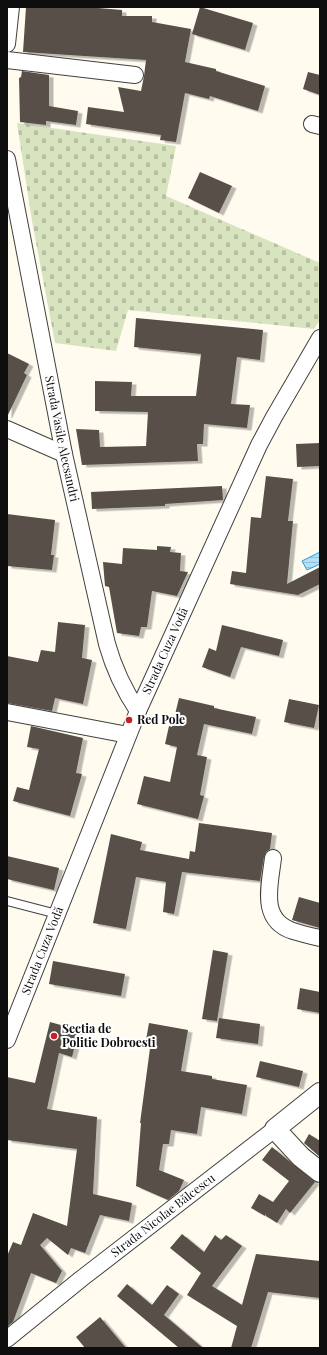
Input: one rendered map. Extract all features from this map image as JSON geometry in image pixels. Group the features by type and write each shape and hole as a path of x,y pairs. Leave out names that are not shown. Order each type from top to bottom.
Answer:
{"street":[{"path":"7,44 11,7"},
{"path":"7,60 135,75"},
{"name":"Strada Vasile Alecsandri","path":"7,158 64,454 107,644 119,679 138,711"},
{"name":"Strada Cuza Vodă","path":"7,1040 138,711 259,445 320,338"},
{"path":"7,429 64,454"},
{"path":"7,712 128,735"},
{"path":"273,858 268,894 269,905 276,921 292,931 320,938"},
{"name":"Strada Nicolae Bălcescu","path":"7,1339 87,1274 320,1093"},
{"path":"275,1129 301,1157 320,1172"}],"lane":[{"path":"7,901 58,914"}],"green space":[{"path":"17,123 176,146 166,196 320,263 320,320 314,329 128,310 116,351 55,343 32,221"}],"water":[{"path":"320,552 320,564 307,570 302,561"}],"building":[{"path":"26,7 86,7 122,10 122,16 152,16 152,22 191,29 185,62 216,69 216,71 265,86 258,111 210,96 209,99 185,93 176,142 160,140 161,135 86,124 88,107 124,112 118,87 141,91 146,60 23,52"},
{"path":"200,7 253,23 245,50 192,34"},
{"path":"22,71 49,75 49,106 78,111 76,125 46,121 46,125 20,122 19,78 21,77"},
{"path":"308,72 320,75 320,95 303,89"},
{"path":"200,172 232,186 219,213 188,198"},
{"path":"136,318 263,330 260,360 237,357 231,404 250,405 247,428 204,424 203,444 197,444 198,461 82,465 76,429 99,430 100,447 146,446 148,412 95,411 95,381 132,382 131,396 196,396 201,354 134,347"},
{"path":"7,353 29,364 24,373 27,375 7,417"},
{"path":"320,443 320,466 297,467 296,444"},
{"path":"266,476 293,479 288,521 293,521 287,584 320,567 320,584 298,595 230,584 232,571 246,573 251,517 261,518"},
{"path":"222,486 223,500 165,504 165,506 92,509 91,492"},
{"path":"7,514 55,520 51,555 54,555 52,570 7,566"},
{"path":"157,546 171,547 170,552 181,553 180,571 188,572 177,596 152,591 147,627 141,627 139,636 117,633 109,587 105,586 103,562 122,564 123,548 157,550"},
{"path":"58,622 85,625 82,658 92,660 83,704 55,698 52,711 7,703 7,656 38,662 41,650 55,652"},
{"path":"222,625 283,640 279,656 241,647 230,677 202,667 209,648 216,651"},
{"path":"179,698 214,706 214,708 256,717 252,734 204,724 197,755 207,757 200,795 204,796 198,819 137,804 144,776 170,782 177,747 165,744 169,726 172,727"},
{"path":"289,699 319,705 314,728 284,722"},
{"path":"31,726 83,738 76,773 82,774 70,816 13,801 17,787 29,790 39,749 27,747"},
{"path":"199,823 272,833 270,849 266,852 264,857 260,881 182,872 174,914 163,912 166,882 136,877 126,929 93,923 111,834 142,842 140,850 189,859 190,851 195,852"},
{"path":"7,856 59,868 54,890 7,879"},
{"path":"299,897 320,903 320,928 292,920"},
{"path":"213,950 228,953 217,1021 202,1019"},
{"path":"53,961 125,974 121,996 49,984"},
{"path":"300,988 320,992 320,1013 297,1009"},
{"path":"219,1018 260,1024 258,1044 216,1038"},
{"path":"50,1022 79,1030 72,1057 59,1053 47,1109 97,1117 93,1194 132,1203 129,1221 100,1215 85,1253 71,1248 68,1255 47,1238 40,1245 62,1271 56,1283 31,1273 13,1322 7,1327 7,1256 13,1242 21,1245 33,1213 67,1226 77,1149 7,1140 7,1077 35,1083"},
{"path":"149,1023 188,1030 181,1071 212,1076 212,1079 247,1085 242,1114 201,1107 197,1134 171,1130 169,1144 163,1144 159,1170 184,1180 179,1191 168,1200 136,1186 140,1123 151,1041 146,1040"},
{"path":"260,1061 303,1071 299,1087 256,1077"},
{"path":"309,1134 320,1141 320,1157 304,1143"},
{"path":"272,1147 315,1182 290,1213 286,1209 277,1223 266,1216 266,1214 265,1216 251,1208 259,1194 273,1202 289,1181 262,1160"},
{"path":"182,1234 204,1252 215,1235 221,1240 226,1235 242,1246 212,1286 242,1305 256,1254 320,1261 320,1298 268,1292 251,1348 231,1348 237,1326 187,1295 201,1273 170,1248"},
{"path":"127,1284 152,1305 167,1285 179,1294 164,1315 203,1348 179,1348 117,1296"},
{"path":"100,1317 126,1348 85,1348 76,1337"}],"place":[{"name":"Red Pole","path":"129,720"},
{"name":"Sectia de Politie Dobroesti","path":"54,1036"}]}
